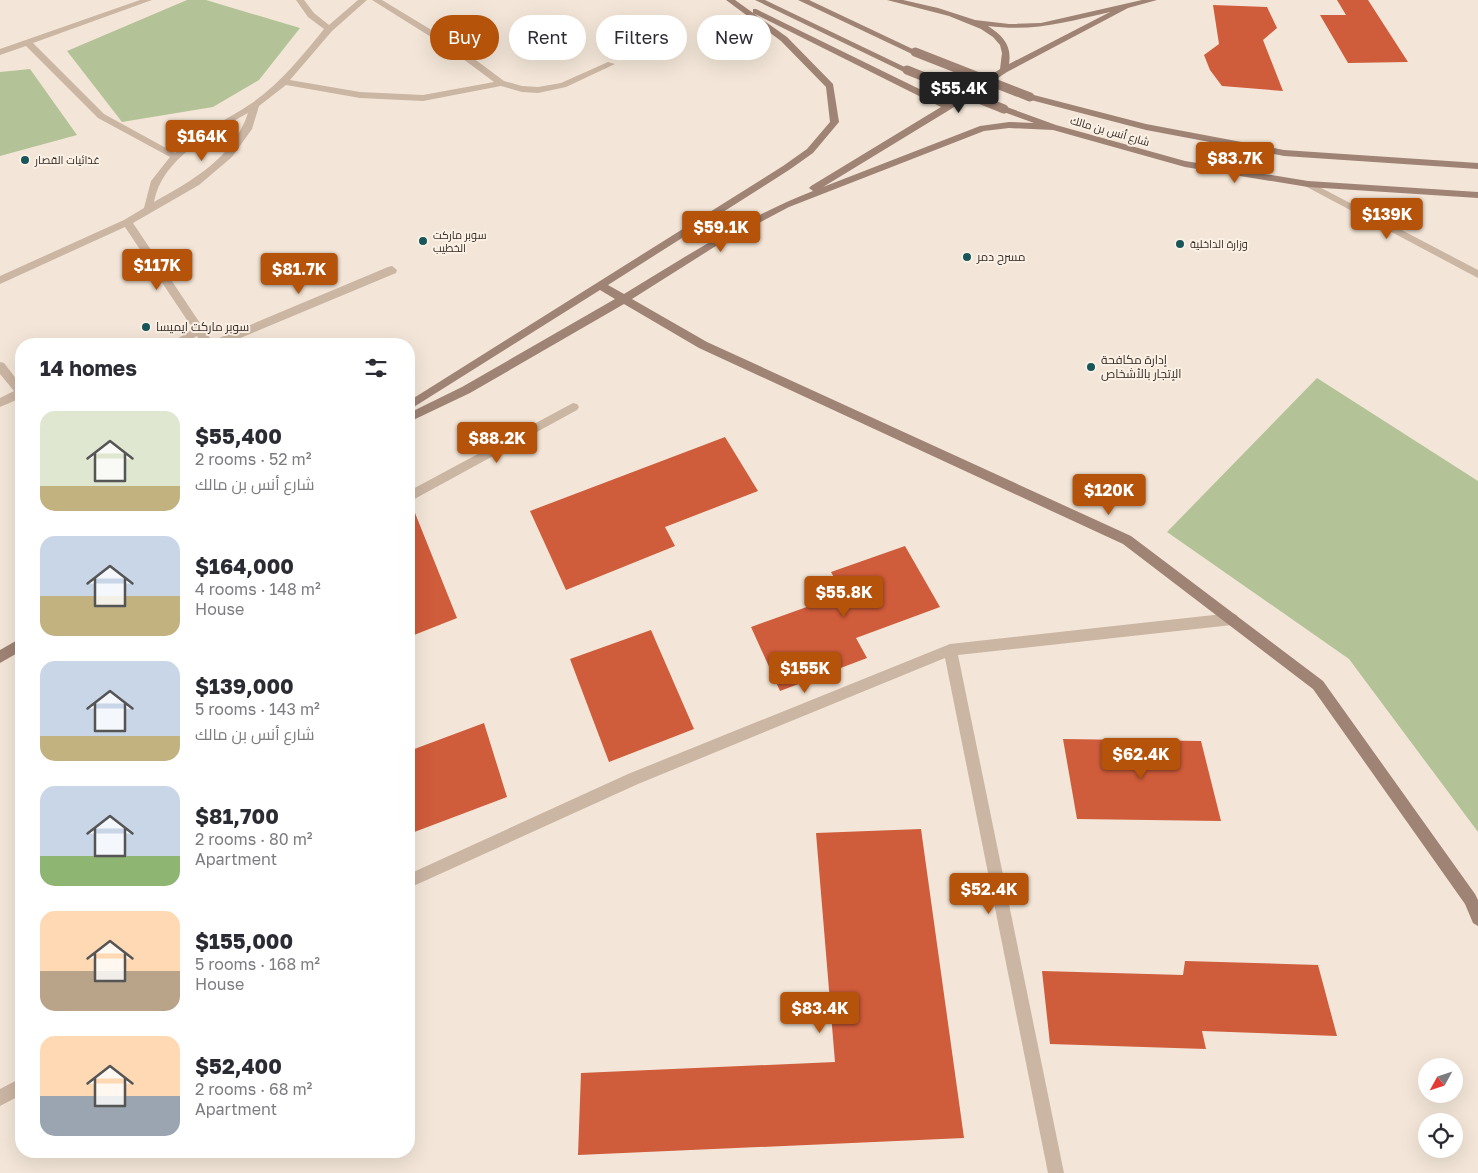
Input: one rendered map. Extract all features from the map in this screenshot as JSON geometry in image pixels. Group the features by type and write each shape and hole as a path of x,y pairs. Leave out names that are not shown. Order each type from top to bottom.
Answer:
{"street":[{"path":"0,52 148,0"},
{"path":"300,0 311,15 329,29"},
{"path":"148,211 151,191 160,172 176,157 229,119 255,105 284,82 329,29 363,0"},
{"path":"376,0 450,45 501,84"},
{"path":"415,402 786,168 810,151 835,122 830,86 784,39 730,0"},
{"path":"734,0 948,107"},
{"name":"شارع أنس بن مالك","path":"759,0 907,70 1004,110 1185,164 1308,184 1478,195"},
{"name":"شارع أنس بن مالك","path":"802,0 915,52 1030,97 1146,127 1284,153 1478,166"},
{"path":"891,0 976,22 1009,26 1041,25 1153,0"},
{"path":"415,415 466,390 624,299 716,242 786,205 869,153 948,107 1004,70 1124,8"},
{"path":"976,22 996,34 1003,42 1006,50 1004,70"},
{"path":"27,42 101,116 176,157"},
{"path":"284,82 360,95 423,98 501,84 522,89 538,90 564,84 611,64"},
{"path":"0,280 127,222 196,183 229,155 247,129 255,105"},
{"path":"786,205 983,128 1009,125 1053,126"},
{"path":"1308,184 1478,274"},
{"path":"127,222 203,338"},
{"path":"230,338 392,270"},
{"path":"599,285 703,345 1127,540 1318,685 1470,899 1478,918"},
{"path":"185,338 198,331"},
{"path":"0,366 15,385"},
{"path":"0,403 15,395"},
{"path":"415,494 573,407"},
{"path":"415,878 632,779 950,650 1232,619"},
{"path":"0,657 15,648"},
{"path":"950,650 1056,1173"},
{"path":"0,1098 15,1089"}],"green space":[{"path":"187,0 206,0 300,28 259,80 213,107 122,122 67,51"},
{"path":"30,69 77,135 0,156 0,72"},
{"path":"1317,378 1478,481 1478,832 1349,659 1167,532"}],"building":[{"path":"1337,0 1368,0 1408,62 1348,63 1320,15 1346,15"},
{"path":"1213,5 1267,7 1277,28 1263,40 1283,91 1222,86 1210,70 1204,55 1219,44"},
{"path":"725,437 758,491 665,527 675,546 566,590 530,511"},
{"path":"415,513 457,618 415,635"},
{"path":"905,546 940,607 856,638 867,658 780,691 751,627 843,594 831,572"},
{"path":"651,630 694,729 609,762 570,659"},
{"path":"484,723 507,797 415,832 415,749"},
{"path":"1063,739 1201,741 1221,821 1077,819"},
{"path":"921,829 964,1138 578,1155 581,1073 835,1062 816,833"},
{"path":"1185,961 1318,965 1337,1036 1202,1031 1206,1049 1050,1044 1042,971 1183,975"}],"place":[{"name":"غذائيات القصار","path":"25,160"},
{"name":"سوبر ماركت الخطيب","path":"423,241"},
{"name":"وزارة الداخلية","path":"1180,244"},
{"name":"مسرح دمر","path":"967,257"},
{"name":"سوبر ماركت ايميسا","path":"146,327"},
{"name":"إدارة مكافحة الإتجار بالأشخاص","path":"1091,367"}]}
